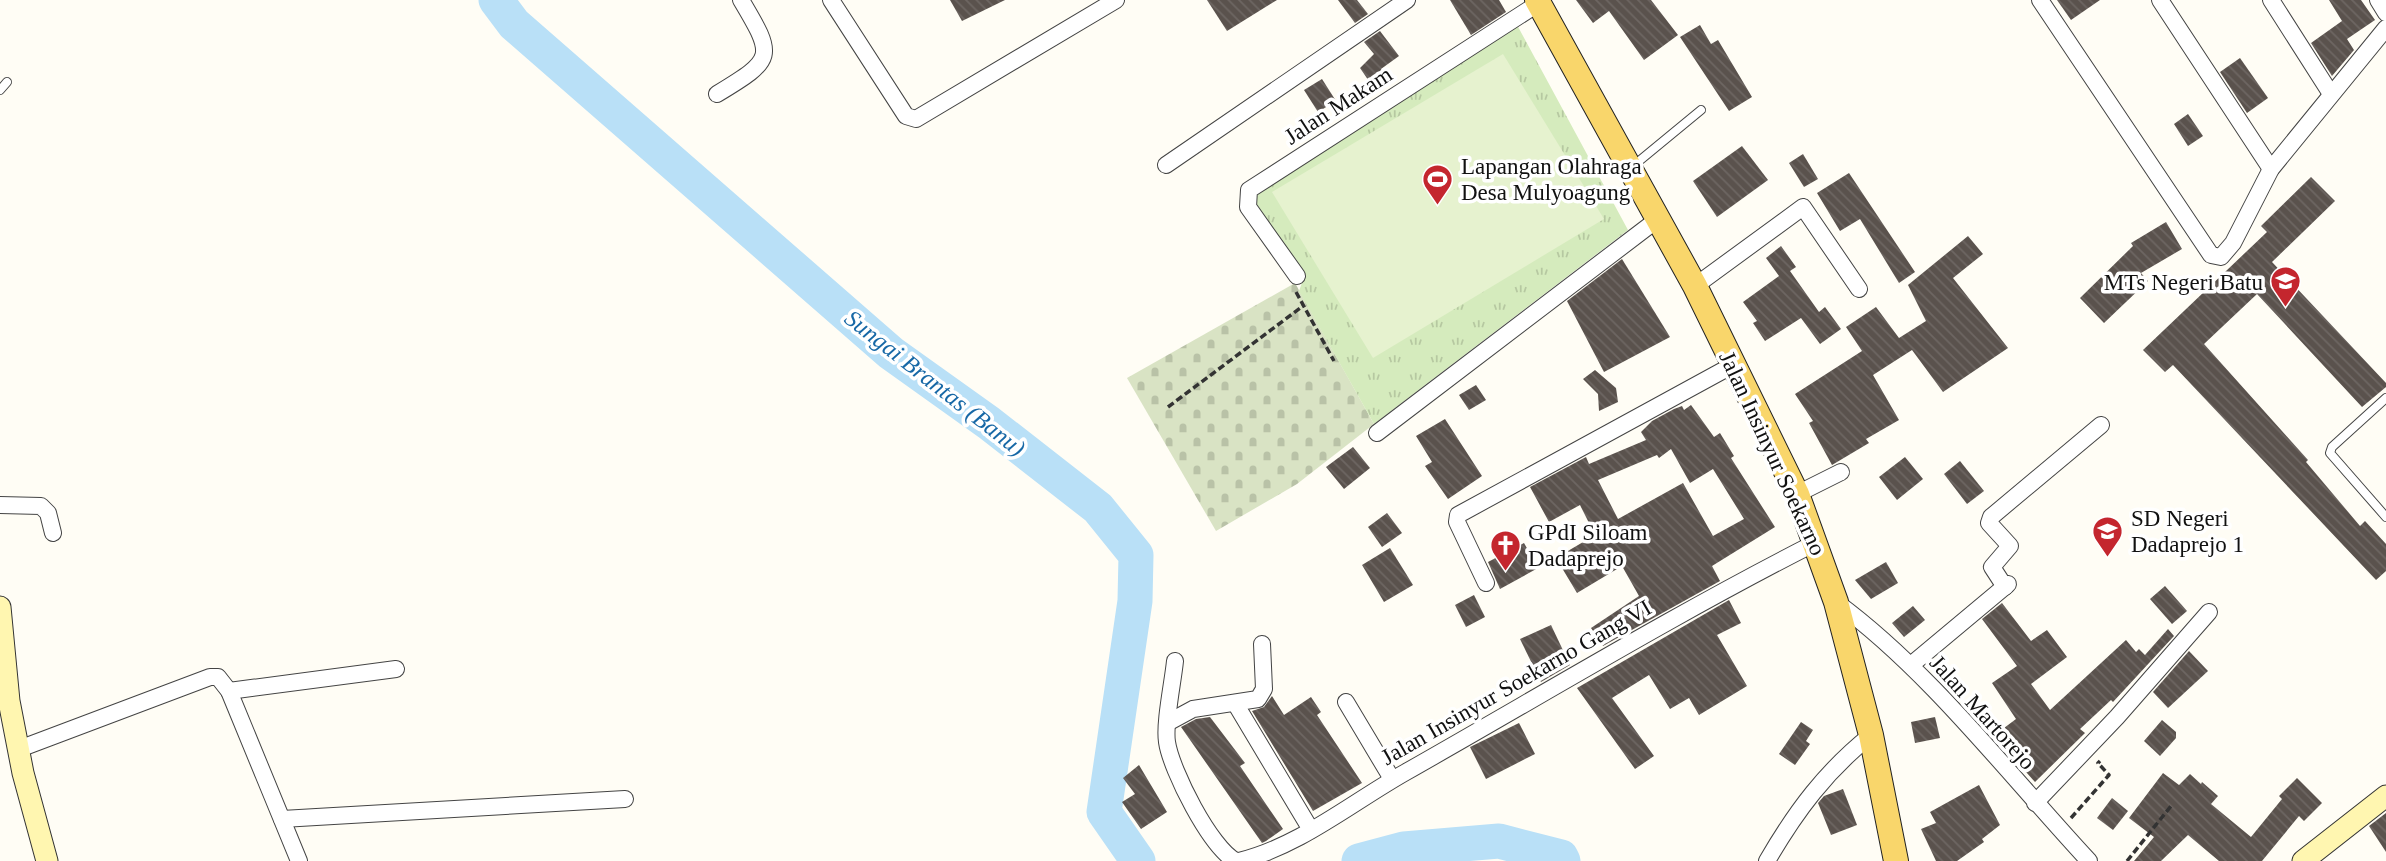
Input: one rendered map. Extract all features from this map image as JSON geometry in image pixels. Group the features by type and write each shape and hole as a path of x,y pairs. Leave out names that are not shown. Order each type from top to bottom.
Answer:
{"main road":[{"name":"Jalan Insinyur Soekarno","path":"1538,1 1695,286 1797,494 1817,542 1836,601 1871,735 1896,861"},
{"path":"0,607 5,702 31,746 47,861"},
{"path":"2303,861 2386,796"}],"street":[{"path":"718,94 757,67 766,49 764,38 741,0"},
{"path":"831,0 906,116 916,119 1116,0"},
{"path":"1166,164 1385,6 1407,0"},
{"path":"2040,0 2211,255 2221,257 2233,243 2271,169 2386,29"},
{"path":"2160,0 2271,169"},
{"path":"2271,0 2331,94"},
{"path":"2378,0 2386,13"},
{"name":"Jalan Makam","path":"1297,276 1248,207 1249,190 1538,1"},
{"path":"1695,286 1803,207 1807,208 1860,289"},
{"path":"1377,433 1658,219"},
{"path":"1486,583 1457,522 1458,515 1733,365"},
{"path":"1911,665 2006,585 1992,567 2010,546 1989,523 1990,517 2101,425"},
{"path":"1797,494 1841,472"},
{"path":"0,505 41,506 48,513 53,533"},
{"name":"Jalan Insinyur Soekarno Gang VI","path":"1237,861 1278,850 1392,779 1695,606 1817,542"},
{"name":"Jalan Martorejo","path":"1836,601 1870,627 1911,665 2089,861"},
{"path":"2035,803 2117,717 2209,612"},
{"path":"1169,722 1193,709 1258,699 1263,694 1262,644"},
{"path":"1175,661 1167,744 1174,766 1218,848 1237,861"},
{"path":"229,691 396,669"},
{"path":"31,746 210,677 218,677 229,691 299,861"},
{"path":"1346,702 1392,779"},
{"path":"1235,703 1311,830"},
{"path":"1767,861 1811,792 1838,762 1871,735"},
{"path":"282,819 625,799"}],"lane":[{"path":"0,90 7,82"},
{"path":"1630,168 1701,110"},
{"path":"2386,398 2332,447 2330,453 2386,517"}],"path":[{"path":"1297,276 1295,290 1334,360"},
{"path":"1168,407 1303,306"},
{"path":"2060,830 2109,775 2098,763 2108,754"},
{"path":"2127,861 2171,806"}],"green space":[{"name":"Lapangan Olahraga Desa Mulyoagung","path":"1516,23 1628,230 1374,424 1299,291 1303,280 1253,202 1253,193"},
{"name":"Lapangan Olahraga Desa Mulyoagung","path":"1503,54 1604,219 1373,358 1272,192"},
{"path":"1295,283 1374,424 1297,484 1216,531 1127,378"}],"building":[{"path":"950,0 1005,0 962,21"},
{"path":"1207,0 1277,0 1227,31"},
{"path":"1338,0 1357,0 1368,14 1355,23"},
{"path":"1450,0 1499,0 1506,12 1471,35"},
{"path":"1576,0 1651,0 1678,35 1644,60 1609,11 1593,23"},
{"path":"2057,0 2100,0 2071,20"},
{"path":"2329,0 2361,0 2375,20 2347,39 2354,50 2332,76 2311,43 2342,21"},
{"path":"1700,25 1711,44 1718,40 1752,97 1729,111 1680,37"},
{"path":"1380,31 1399,56 1381,69 1389,81 1375,90 1360,68 1374,54 1364,42"},
{"path":"2240,58 2268,98 2247,113 2220,72"},
{"path":"1322,79 1336,101 1318,112 1304,90"},
{"path":"2188,114 2203,136 2188,146 2174,124"},
{"path":"1742,146 1768,180 1717,217 1693,181"},
{"path":"1803,154 1818,179 1804,187 1789,163"},
{"path":"1849,173 1915,272 1899,283 1860,219 1840,231 1817,193"},
{"path":"2311,177 2335,201 2272,262 2386,383 2386,387 2362,407 2257,294 2204,344 2308,460 2306,462 2360,526 2365,521 2386,544 2386,571 2376,580 2173,365 2165,372 2143,350 2267,232 2261,226"},
{"path":"2166,222 2182,249 2141,273 2148,281 2104,323 2080,298 2133,246 2131,243"},
{"path":"1968,236 1983,254 1953,278 2008,348 1943,392 1912,350 1873,375 1899,420 1866,439 1869,443 1832,465 1809,423 1813,421 1795,394 1862,351 1846,327 1876,307 1899,338 1926,321 1908,285"},
{"path":"1781,246 1796,267 1790,271 1819,312 1825,307 1841,329 1820,344 1801,318 1765,341 1753,323 1757,321 1743,302 1779,276 1766,258"},
{"path":"1622,259 1670,337 1604,372 1567,301"},
{"path":"1595,370 1616,388 1618,402 1599,411 1598,394 1583,379"},
{"path":"1476,385 1486,400 1469,410 1459,395"},
{"path":"1691,405 1714,437 1720,433 1734,456 1731,458 1775,527 1712,566 1720,581 1603,646 1591,628 1639,596 1622,566 1577,593 1556,558 1595,535 1580,505 1549,522 1530,487 1586,457 1589,464 1646,440 1641,432 1652,421 1682,406 1684,410","holes":["1671,449 1690,483 1713,469 1744,519 1713,536 1683,483 1618,519 1598,480 1657,455 1659,458"]},
{"path":"1445,419 1482,476 1448,499 1425,466 1432,462 1416,436"},
{"path":"1353,447 1370,468 1344,489 1326,467"},
{"path":"1905,457 1923,479 1897,500 1879,477"},
{"path":"1960,461 1984,491 1967,504 1944,474"},
{"path":"1387,513 1402,533 1382,547 1368,527"},
{"path":"1524,543 1538,568 1500,589 1488,562"},
{"path":"1390,548 1413,585 1384,602 1362,565"},
{"path":"1886,562 1898,583 1871,599 1855,580"},
{"path":"2165,586 2187,611 2172,624 2150,599"},
{"path":"1474,595 1485,617 1466,627 1455,605"},
{"path":"1729,600 1741,623 1717,635 1747,686 1699,715 1689,698 1670,709 1649,675 1612,698 1654,756 1635,769 1577,688"},
{"path":"2002,603 2031,641 2047,630 2067,657 2031,684 2050,710 2126,640 2136,652 2139,649 2145,655 2168,629 2174,636 2113,702 2111,700 2080,729 2085,733 2035,782 2019,764 2025,759 2004,728 2016,719 1992,683 2017,666 1982,619"},
{"path":"1913,606 1925,620 1904,637 1892,623"},
{"path":"1551,625 1570,665 1541,682 1520,639"},
{"path":"2189,651 2208,671 2168,708 2153,692"},
{"path":"1272,696 1284,715 1311,697 1321,712 1317,715 1362,783 1313,811 1252,711 1264,707"},
{"path":"1210,717 1245,763 1240,766 1283,829 1262,843 1181,727 1196,719"},
{"path":"1935,717 1940,738 1915,743 1911,722"},
{"path":"2162,720 2176,732 2176,738 2160,756 2144,741"},
{"path":"1801,722 1813,730 1806,741 1810,744 1795,765 1779,754"},
{"path":"1519,723 1535,754 1486,779 1470,747"},
{"path":"1139,765 1167,812 1141,829 1122,802 1135,794 1123,778"},
{"path":"2163,773 2179,785 2190,774 2201,784 2202,782 2218,796 2211,804 2251,837 2282,799 2279,796 2297,778 2322,803 2304,821 2299,816 2262,861 2219,861 2188,835 2161,861 2134,861 2154,837 2129,818"},
{"path":"1979,785 2000,825 1982,839 1984,842 1957,861 1936,861 1921,829 1936,823 1930,812"},
{"path":"1843,789 1857,825 1831,835 1818,803 1824,796"},
{"path":"2112,798 2128,811 2113,830 2097,818"},
{"path":"2386,813 2386,852 2369,826"}],"waterway":[{"name":"Sungai Brantas (Banu)","path":"496,0 514,24 891,353 989,423 1098,508 1136,555 1135,601 1104,812 1138,861"},
{"name":"Sungai Brantas (Banu)","path":"1359,861 1404,849 1499,841 1561,857 1563,861"}],"place":[{"name":"Lapangan Olahraga Desa Mulyoagung","path":"1438,206"},
{"name":"MTs Negeri Batu","path":"2286,309"},
{"name":"SD Negeri Dadaprejo 1","path":"2108,558"},
{"name":"GPdI Siloam Dadaprejo","path":"1505,572"}]}
